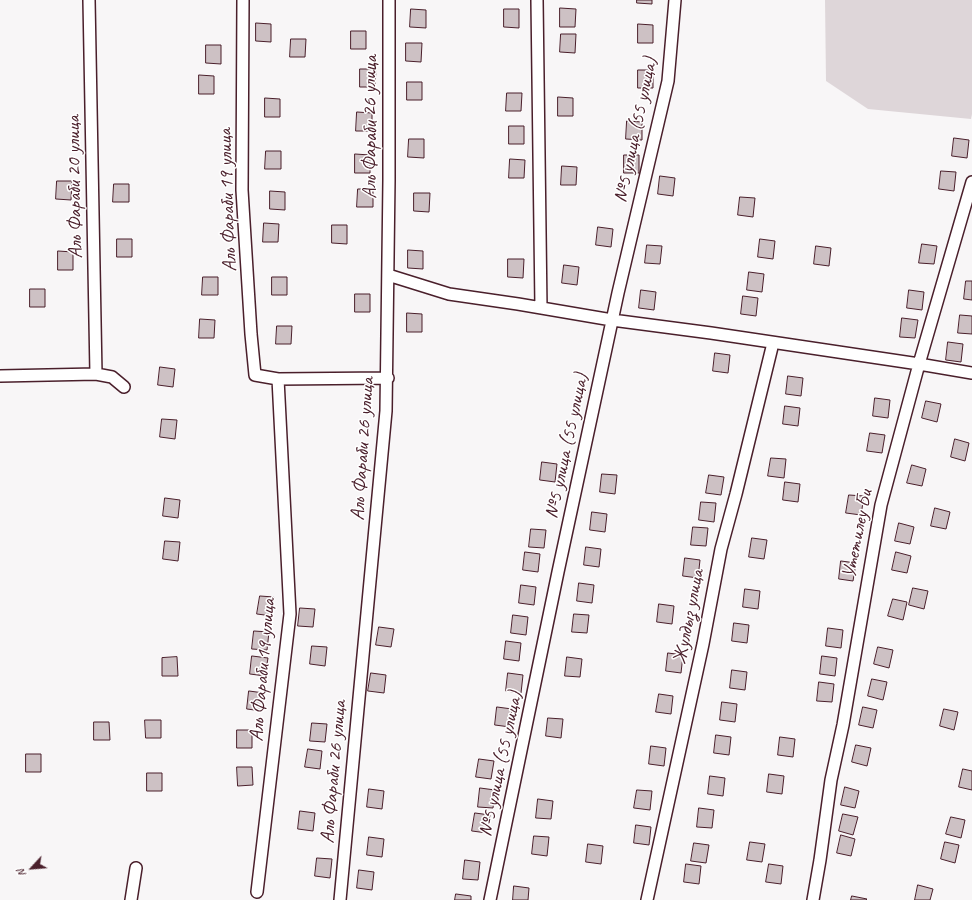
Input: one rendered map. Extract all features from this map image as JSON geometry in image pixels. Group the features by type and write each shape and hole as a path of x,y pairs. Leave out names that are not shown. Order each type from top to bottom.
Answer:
{"street":[{"name":"Аль Фараби 20 улица","path":"89,0 96,374"},
{"name":"Аль Фараби 19 улица","path":"243,0 242,190 255,375 278,379 388,378"},
{"name":"Аль Фараби 26 улица","path":"340,900 386,419 388,378 389,0"},
{"path":"537,0 541,308"},
{"name":"№5 улица (55 улица)","path":"490,900 612,320 668,81 675,0"},
{"name":"Утетилеу Би","path":"813,900 831,780 881,505 919,364 972,182"},
{"path":"388,275 449,294 612,320 919,364 972,374"},
{"name":"Жулдыз улица","path":"647,900 703,644 721,549 773,343"},
{"path":"0,376 96,374 112,377 124,387"},
{"name":"Аль Фараби 19 улица","path":"257,892 290,614 278,379"},
{"path":"131,900 136,868"}],"shaded area":[{"path":"825,0 972,0 971,119 868,109 826,81"}],"building":[{"path":"637,0 652,0 652,4 637,3"},
{"path":"560,8 576,9 575,27 560,27"},
{"path":"411,9 426,10 426,28 410,27"},
{"path":"504,9 519,9 519,28 504,27"},
{"path":"256,23 271,24 271,42 256,41"},
{"path":"638,24 653,25 653,43 638,43"},
{"path":"351,31 366,31 366,49 351,49"},
{"path":"561,34 576,34 575,53 560,52"},
{"path":"291,39 306,39 305,57 290,57"},
{"path":"406,43 422,43 421,62 406,61"},
{"path":"206,45 221,45 221,64 206,63"},
{"path":"360,69 376,69 375,87 360,87"},
{"path":"638,70 653,70 653,88 638,88"},
{"path":"199,75 214,76 214,94 199,94"},
{"path":"407,82 422,82 422,100 407,100"},
{"path":"507,93 522,93 521,111 506,111"},
{"path":"558,97 573,98 573,116 558,116"},
{"path":"265,98 280,99 280,117 265,117"},
{"path":"357,112 372,113 372,131 356,131"},
{"path":"627,121 642,122 642,140 626,139"},
{"path":"509,126 524,126 524,144 509,144"},
{"path":"954,138 969,140 967,158 952,156"},
{"path":"409,139 424,139 424,158 408,157"},
{"path":"266,151 281,151 281,169 265,169"},
{"path":"355,154 370,155 370,173 355,173"},
{"path":"624,155 639,155 639,173 624,173"},
{"path":"510,159 525,160 524,178 509,178"},
{"path":"562,166 577,167 576,185 561,185"},
{"path":"941,171 956,172 954,191 939,189"},
{"path":"660,176 675,178 673,196 658,194"},
{"path":"57,181 72,181 71,200 56,199"},
{"path":"114,184 129,184 129,202 113,202"},
{"path":"358,189 373,189 373,207 357,207"},
{"path":"270,191 285,192 285,210 270,209"},
{"path":"414,193 430,193 429,212 414,211"},
{"path":"740,197 755,198 753,217 738,215"},
{"path":"264,223 279,224 278,242 263,242"},
{"path":"332,225 347,225 347,244 332,243"},
{"path":"598,227 613,229 611,247 596,245"},
{"path":"117,239 132,239 132,257 117,257"},
{"path":"760,239 775,241 773,259 758,257"},
{"path":"922,244 937,246 934,264 919,263"},
{"path":"647,245 662,246 660,264 645,263"},
{"path":"816,246 831,248 829,266 814,264"},
{"path":"408,250 423,251 423,269 408,268"},
{"path":"58,251 73,252 73,270 58,270"},
{"path":"508,259 524,259 523,278 508,277"},
{"path":"564,265 579,267 577,285 562,283"},
{"path":"749,272 764,274 762,292 747,290"},
{"path":"203,277 218,277 218,295 202,295"},
{"path":"272,277 287,277 287,295 272,295"},
{"path":"966,281 972,281 972,300 964,299"},
{"path":"30,289 45,289 45,307 30,307"},
{"path":"641,290 656,292 654,310 639,308"},
{"path":"909,290 924,292 922,310 907,308"},
{"path":"355,294 370,294 370,312 355,312"},
{"path":"743,296 758,298 756,316 741,314"},
{"path":"407,313 422,314 422,332 407,332"},
{"path":"960,315 972,316 972,334 958,333"},
{"path":"902,318 918,320 915,338 900,337"},
{"path":"200,319 215,320 214,338 199,338"},
{"path":"277,326 292,326 291,344 276,344"},
{"path":"948,342 963,344 961,362 946,360"},
{"path":"715,353 730,355 728,373 713,371"},
{"path":"160,367 175,369 173,387 158,385"},
{"path":"788,376 803,378 801,396 786,394"},
{"path":"875,398 890,400 888,418 873,416"},
{"path":"926,401 941,404 937,422 922,418"},
{"path":"785,406 800,408 798,426 783,424"},
{"path":"162,419 177,420 175,439 160,437"},
{"path":"870,433 885,435 882,453 867,451"},
{"path":"955,439 969,443 965,461 951,457"},
{"path":"771,458 786,459 784,478 768,476"},
{"path":"542,462 557,464 555,482 540,480"},
{"path":"912,465 926,469 922,486 907,483"},
{"path":"602,474 617,475 615,494 600,492"},
{"path":"709,475 724,477 721,495 706,493"},
{"path":"785,482 800,484 798,502 783,500"},
{"path":"849,495 864,496 861,515 846,513"},
{"path":"165,498 180,500 178,518 163,516"},
{"path":"701,502 716,503 714,522 699,520"},
{"path":"935,508 950,512 946,529 931,526"},
{"path":"592,512 607,514 605,532 590,530"},
{"path":"899,523 914,527 910,544 895,541"},
{"path":"693,527 708,528 706,546 691,545"},
{"path":"531,529 546,530 544,548 529,547"},
{"path":"752,538 767,540 764,559 749,557"},
{"path":"165,541 180,542 178,561 163,559"},
{"path":"586,547 601,549 599,567 584,565"},
{"path":"525,552 540,554 538,572 523,570"},
{"path":"896,552 911,556 907,573 892,570"},
{"path":"685,558 700,560 698,578 683,576"},
{"path":"841,561 856,563 853,581 839,579"},
{"path":"579,583 594,585 592,603 577,601"},
{"path":"521,585 536,587 534,605 519,603"},
{"path":"913,588 928,591 924,609 909,605"},
{"path":"745,589 760,591 758,609 743,607"},
{"path":"260,596 274,597 272,616 257,614"},
{"path":"893,599 907,602 903,620 888,616"},
{"path":"659,604 674,606 672,624 657,622"},
{"path":"300,608 315,609 313,627 298,626"},
{"path":"574,614 589,615 587,633 572,632"},
{"path":"513,615 528,617 526,635 511,633"},
{"path":"734,623 749,625 747,643 732,641"},
{"path":"379,627 394,629 391,647 376,645"},
{"path":"828,628 843,630 841,648 826,646"},
{"path":"254,631 269,632 267,650 252,649"},
{"path":"506,641 521,643 519,661 504,659"},
{"path":"312,646 327,647 325,666 310,664"},
{"path":"878,647 893,650 889,668 874,664"},
{"path":"668,653 683,655 681,673 666,671"},
{"path":"252,656 268,658 265,676 250,674"},
{"path":"822,656 837,658 835,676 820,674"},
{"path":"177,657 178,676 162,676 162,658"},
{"path":"567,657 582,659 580,677 565,676"},
{"path":"732,670 747,672 745,690 730,688"},
{"path":"371,673 386,675 384,693 368,691"},
{"path":"508,673 523,675 521,693 506,691"},
{"path":"872,679 887,682 883,700 868,696"},
{"path":"819,682 834,684 832,702 817,701"},
{"path":"249,691 264,693 262,711 247,709"},
{"path":"659,694 673,696 671,714 656,712"},
{"path":"722,702 737,704 735,722 720,720"},
{"path":"497,707 512,709 510,727 495,725"},
{"path":"863,707 877,710 873,728 859,725"},
{"path":"944,709 958,712 954,730 940,726"},
{"path":"548,718 563,719 561,738 546,736"},
{"path":"145,720 161,720 161,738 146,738"},
{"path":"94,722 109,722 110,740 94,740"},
{"path":"312,723 327,724 325,742 310,741"},
{"path":"237,730 252,730 252,748 237,748"},
{"path":"716,735 731,737 729,755 714,753"},
{"path":"780,737 795,739 793,757 778,755"},
{"path":"856,745 871,748 867,766 852,762"},
{"path":"651,746 666,748 664,766 649,764"},
{"path":"308,749 322,751 320,769 305,767"},
{"path":"26,754 41,754 41,772 26,772"},
{"path":"479,759 494,761 491,779 476,777"},
{"path":"237,767 252,767 253,785 238,786"},
{"path":"963,769 972,771 972,790 959,787"},
{"path":"147,773 162,773 162,791 147,791"},
{"path":"769,774 784,776 782,794 767,792"},
{"path":"710,776 725,778 723,796 708,794"},
{"path":"845,787 859,791 855,808 841,805"},
{"path":"480,788 495,790 493,808 478,807"},
{"path":"369,789 384,791 382,809 367,807"},
{"path":"637,790 652,791 650,810 634,808"},
{"path":"538,799 553,801 551,819 536,818"},
{"path":"699,808 714,810 712,828 697,827"},
{"path":"300,811 315,813 313,831 298,829"},
{"path":"475,813 490,815 487,833 472,831"},
{"path":"843,814 858,817 853,835 839,831"},
{"path":"951,817 965,820 961,838 946,834"},
{"path":"636,825 651,827 649,845 634,843"},
{"path":"841,835 855,839 851,856 837,853"},
{"path":"534,836 549,837 547,856 532,854"},
{"path":"369,837 384,839 382,857 367,855"},
{"path":"750,842 765,844 762,862 747,860"},
{"path":"945,842 959,845 955,863 941,859"},
{"path":"694,843 709,845 706,863 691,861"},
{"path":"588,844 603,846 601,864 586,862"},
{"path":"317,858 332,859 330,878 315,876"},
{"path":"465,860 480,862 478,880 463,879"},
{"path":"686,864 701,866 699,884 684,882"},
{"path":"769,864 783,866 781,884 766,882"},
{"path":"359,870 374,872 372,890 357,888"},
{"path":"918,885 933,889 930,900 915,900"},
{"path":"514,886 529,888 528,900 513,900"},
{"path":"456,894 471,896 471,900 455,900"},
{"path":"852,896 867,899 851,900"}]}
